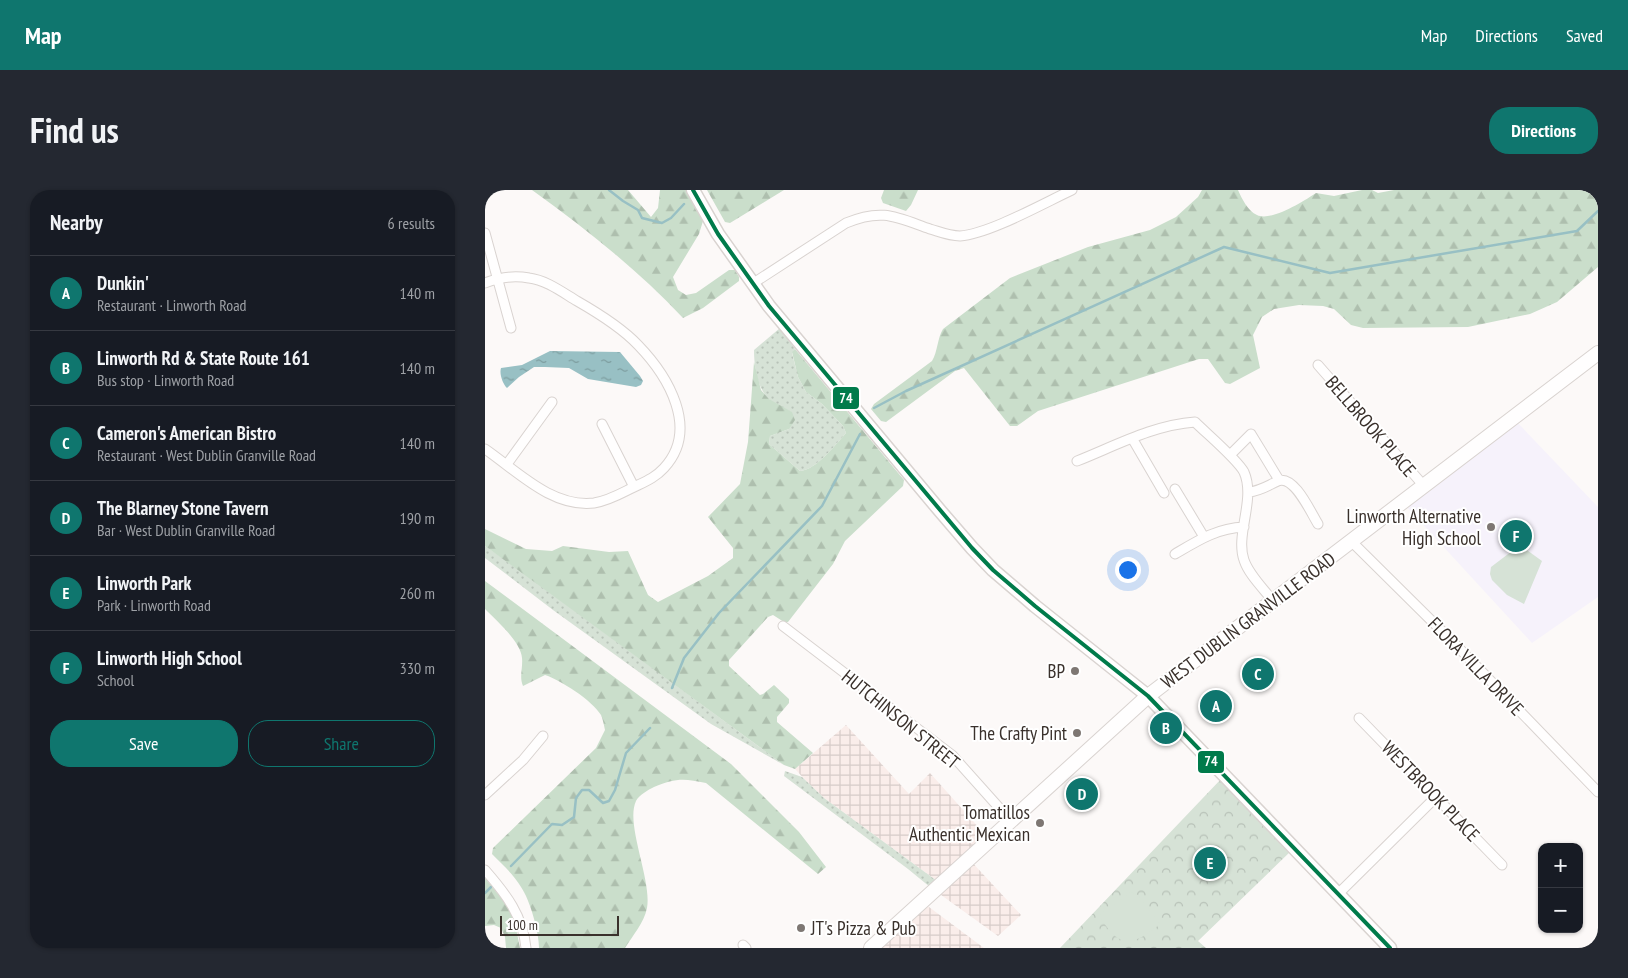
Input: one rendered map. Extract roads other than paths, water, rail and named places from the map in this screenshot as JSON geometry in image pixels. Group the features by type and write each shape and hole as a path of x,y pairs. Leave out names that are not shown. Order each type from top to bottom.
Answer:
{"main road":[{"path":"693,190 718,234 769,306 941,512 993,570 1148,696 1390,948"},
{"name":"WEST DUBLIN GRANVILLE ROAD","path":"871,948 1148,696 1598,353"}],"street":[{"path":"752,284 846,223 859,218 890,215 945,234 958,236 973,234 1001,223 1072,190"},
{"path":"485,233 511,328"},
{"path":"485,283 509,276 531,278 552,286 586,306 637,344 661,374 679,409 681,427 676,451 663,469 655,476 613,498 594,503 575,502 559,498 539,488 485,448"},
{"name":"BELLBROOK PLACE","path":"1318,365 1424,486"},
{"path":"507,464 552,402"},
{"path":"1077,461 1132,438 1184,423 1195,422 1230,455 1243,472 1249,492 1244,526 1243,558 1250,572 1273,601"},
{"path":"602,424 633,487"},
{"path":"1230,455 1251,434 1279,480"},
{"path":"1132,438 1164,493"},
{"path":"1249,492 1258,491 1279,480 1287,480 1293,485 1318,524"},
{"path":"1175,489 1204,538"},
{"path":"1175,554 1223,529 1244,526"},
{"name":"FLORA VILLA DRIVE","path":"1351,542 1457,646 1598,792"},
{"name":"HUTCHINSON STREET","path":"783,626 952,755 1011,821"},
{"name":"WESTBROOK PLACE","path":"1359,718 1502,865"},
{"path":"485,795 523,760 543,736"},
{"path":"1338,894 1436,797"},
{"path":"485,870 511,901 519,916 526,948"}],"water":[{"path":"550,351 620,352 643,381 641,385 636,387 588,379 569,368 534,367 507,388 501,376 501,368 522,365"}],"waterway":[{"path":"609,190 638,210 642,218 662,223 671,218 684,204"},
{"path":"874,408 906,391 1224,247 1330,273 1577,231 1598,211"},
{"path":"672,688 684,658 719,613 822,506 860,434"},
{"path":"511,866 552,824 562,825 574,817 576,798 582,790 589,790 603,803 609,801 615,790 626,753 650,728"},
{"path":"485,893 491,887"}],"place":[{"name":"Linworth Alternative High School","path":"1491,527"},
{"name":"Linworth High School","path":"1516,536"},
{"name":"BP","path":"1075,671"},
{"name":"Cameron's American Bistro","path":"1258,674"},
{"name":"Dunkin'","path":"1216,706"},
{"name":"Linworth Rd & State Route 161","path":"1166,728"},
{"name":"The Crafty Pint","path":"1077,733"},
{"name":"The Blarney Stone Tavern","path":"1082,794"},
{"name":"Tomatillos Authentic Mexican","path":"1040,823"},
{"name":"Linworth Park","path":"1210,863"},
{"name":"JT's Pizza & Pub","path":"801,928"}]}
